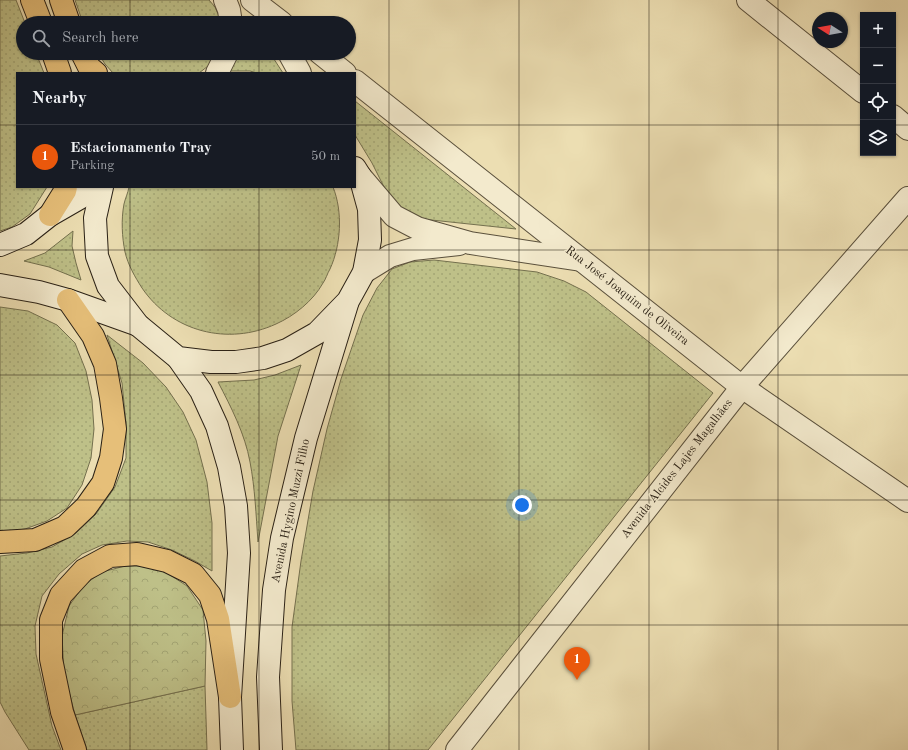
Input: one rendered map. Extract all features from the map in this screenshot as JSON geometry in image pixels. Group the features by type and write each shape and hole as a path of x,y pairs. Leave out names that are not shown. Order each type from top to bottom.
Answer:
{"highway":[{"path":"32,0 38,16"},
{"path":"61,0 67,16"},
{"path":"55,60 60,72"},
{"path":"86,60 89,67 95,72"},
{"path":"50,215 66,188"},
{"path":"0,542 35,540 65,527 86,507 103,483 111,458 114,429 111,398 104,364 93,336 68,300"},
{"path":"75,750 62,712 51,659 51,620 61,595 84,570 110,556 137,554 167,561 192,574 210,595 218,619 230,697"}],"street":[{"path":"225,0 230,16"},
{"path":"748,0 860,90"},
{"path":"218,72 224,60"},
{"path":"293,60 299,72"},
{"path":"329,60 344,72"},
{"name":"Rua José Joaquim de Oliveira","path":"356,82 742,387 908,501"},
{"path":"896,118 908,128"},
{"path":"357,172 394,216 417,228 470,243 582,261"},
{"path":"178,358 211,362 236,362 263,358 287,350 317,333 348,301 364,272 370,240 369,209 357,172"},
{"path":"0,245 26,234 50,215 83,196 91,188"},
{"path":"102,188 95,218 97,256 108,286 138,325 178,358 201,391 217,426 229,467 236,506 239,553 230,697 232,750"},
{"name":"Avenida Alcides Lajes Magalhães","path":"457,750 742,387 908,198"},
{"path":"364,272 390,256 413,249 470,243"},
{"path":"0,286 39,292 68,300 138,325"},
{"name":"Avenida Hygino Muzzi Filho","path":"271,750 268,677 274,590 282,538 306,438 348,301"}],"green space":[{"path":"0,0 16,0 22,16 16,16 16,60 39,60 44,72 16,72 16,188 46,188 30,214 12,227 0,231"},
{"path":"75,0 209,0 215,7 219,16 81,16"},
{"path":"102,60 214,60 212,63 200,72 112,72"},
{"path":"234,60 275,60 282,72 254,72 229,71"},
{"path":"356,102 516,229 422,219 405,211 390,199 372,163 356,137"},
{"path":"129,188 333,188 339,218 337,250 330,269 319,290 308,302 283,321 258,331 239,334 220,334 202,331 185,325 169,315 154,303 142,288 132,271 125,252 122,228 124,204"},
{"path":"73,231 72,246 81,280 49,267 24,261 45,253"},
{"path":"434,260 537,272 564,281 586,292 713,393 428,750 296,750 292,701 292,627 313,491 327,429 341,379 363,315 377,288 392,269 410,262"},
{"path":"0,307 28,311 57,325 75,343 86,371 92,400 94,429 91,458 82,485 67,508 47,521 25,529 4,532 0,531"},
{"path":"107,335 143,363 166,387 183,412 196,440 207,482 212,523 212,571 172,550 148,542 127,541 102,545 82,554 59,574 42,596 35,626 36,654 52,726 61,750 29,750 0,702 0,556 27,553 52,547 76,533 96,514 115,487 126,458 126,423 122,383"},
{"path":"301,365 278,436 258,542 253,482 248,452 237,421 218,382 254,380 275,375"},
{"path":"125,566 147,566 167,573 187,586 203,610 206,641 205,686 75,715 64,672 62,636 69,606 84,585 102,572"},
{"path":"205,686 207,750 87,750 75,715"}],"place":[{"name":"Estacionamento Tray","path":"577,680"}]}
